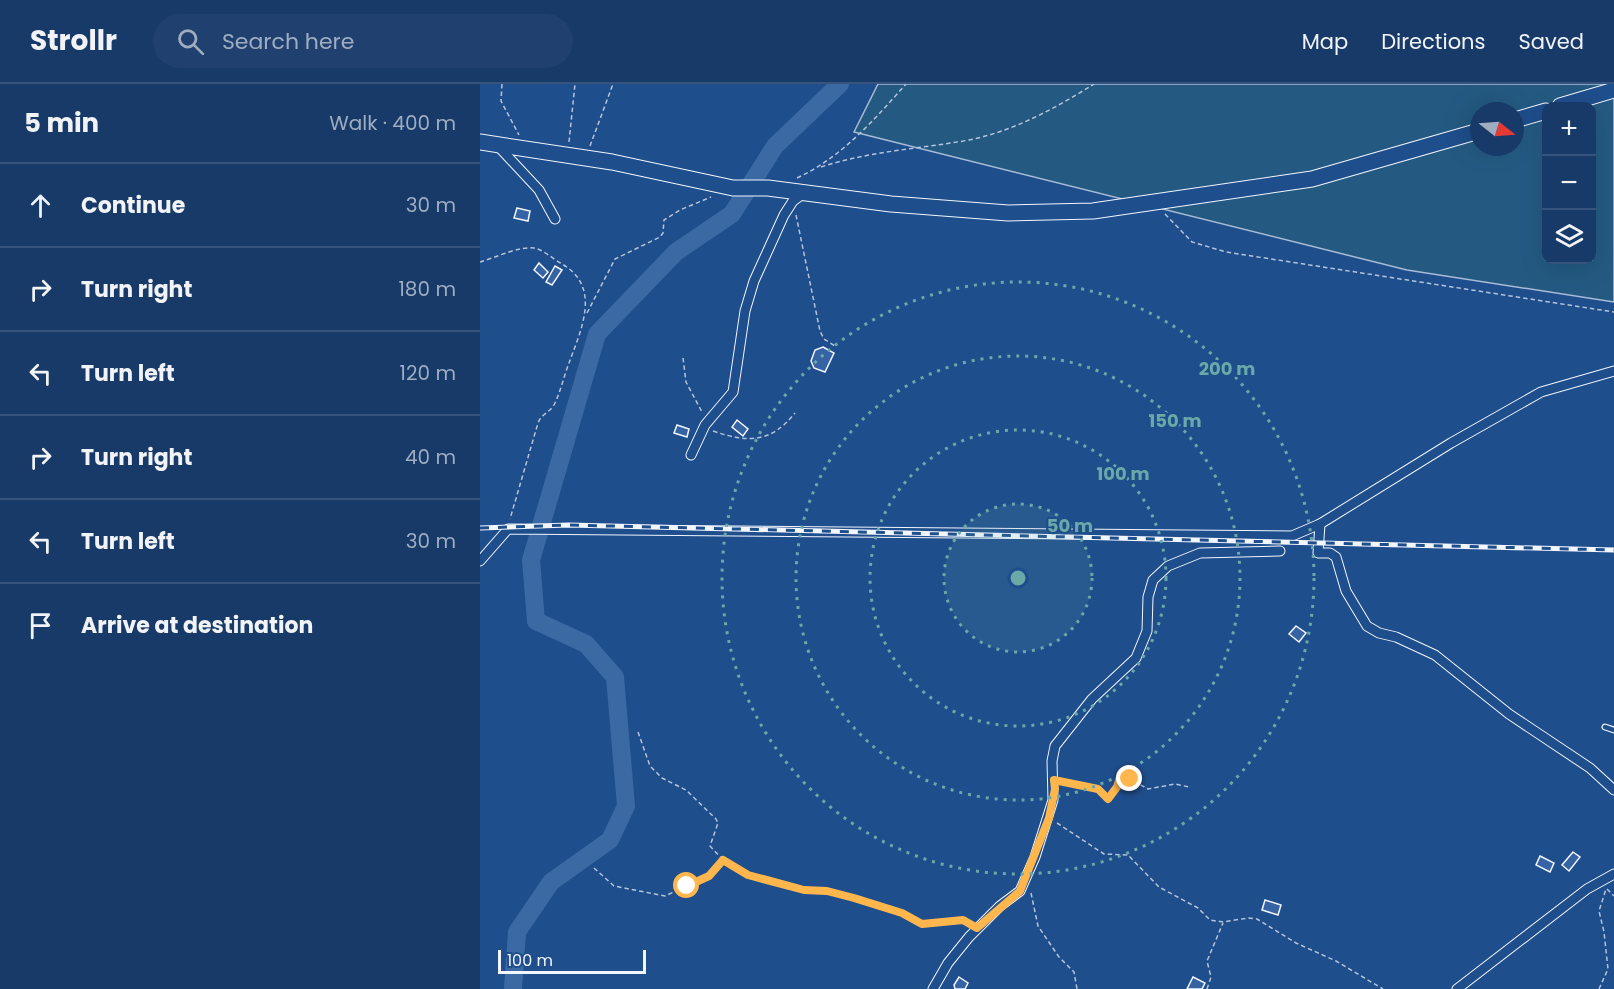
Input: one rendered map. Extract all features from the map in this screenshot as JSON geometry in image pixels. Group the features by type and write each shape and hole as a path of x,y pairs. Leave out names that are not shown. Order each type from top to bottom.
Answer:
{"highway":[{"path":"1574,102 1614,90"},
{"path":"1524,117 1542,112"},
{"path":"483,143 587,158 730,187 768,188 891,204 1008,213 1093,211 1312,179 1470,134"}],"street":[{"path":"483,143 497,146 519,166 539,190 555,219"},
{"path":"691,454 704,426 732,392 745,311 754,281 773,236 792,203 804,193"},
{"path":"480,561 508,529 1292,536 1320,524 1541,392 1614,371"},
{"path":"1320,524 1318,553 1330,553 1336,557 1346,591 1367,626 1435,655 1509,714 1561,748 1614,790"},
{"path":"933,989 948,963 977,928 1000,906 1014,898 1026,880 1049,818 1055,789 1053,753 1059,739 1092,699 1129,666 1143,644 1148,631 1148,597 1153,580 1158,573 1178,560 1200,553 1280,551"},
{"path":"1457,989 1587,889 1614,874"}],"lane":[{"path":"1605,727 1614,730"}],"path":[{"path":"502,84 500,91 506,112 526,148"},
{"path":"568,155 575,84"},
{"path":"587,158 601,109 613,84"},
{"path":"795,179 821,166 847,147 906,84"},
{"path":"821,166 852,157 969,140 996,133 1026,122 1094,84"},
{"path":"508,529 538,423 542,414 554,404 586,316 615,259 660,237 663,233 664,220 671,215 730,187"},
{"path":"1154,202 1182,234 1207,248 1614,312"},
{"path":"792,203 806,252 820,331 824,339 835,346"},
{"path":"480,262 532,248 541,250 565,266 579,279 587,302 586,316"},
{"path":"683,358 686,382 699,404 704,426 748,439 759,438 778,431 795,413"},
{"path":"638,732 650,766 662,778 686,790 718,821 710,846 723,860 748,875 804,890 827,891 854,898 902,913 922,924 963,920 977,928"},
{"path":"1054,780 1098,789 1108,799 1122,775 1148,789 1158,789 1175,784 1189,787"},
{"path":"1049,818 1104,854 1128,855 1164,890 1197,908 1210,920 1223,922 1257,919 1296,944 1336,961 1383,989"},
{"path":"594,868 614,886 665,896 709,876 723,860"},
{"path":"1026,880 1038,926 1059,957 1074,972 1077,989"},
{"path":"1599,989 1608,969 1605,932 1599,911 1607,888"},
{"path":"1207,989 1211,977 1207,961 1223,922"}],"shaded area":[{"path":"878,84 1614,84 1614,302 1407,270 854,132"}],"building":[{"path":"517,208 530,211 528,221 514,218"},
{"path":"539,263 548,272 543,278 534,270"},
{"path":"555,266 562,270 552,285 546,282"},
{"path":"823,347 834,353 825,372 814,368 811,361 815,350"},
{"path":"737,420 748,429 743,436 732,427"},
{"path":"677,425 689,429 687,437 674,433"},
{"path":"1296,626 1306,633 1299,642 1289,634"},
{"path":"1573,852 1580,857 1569,871 1562,865"},
{"path":"1540,856 1554,863 1550,872 1536,865"},
{"path":"1265,900 1281,905 1278,915 1262,910"},
{"path":"959,977 968,983 965,989 955,989 954,985"},
{"path":"1193,977 1205,983 1202,989 1187,989"}],"waterway":[{"path":"513,989 517,932 551,882 610,840 626,806 615,677 586,644 536,621 531,560 597,334 676,252 732,214 775,146 840,84"}],"railway":[{"path":"480,528 569,525 1614,550"}],"route":[{"path":"687,886 709,876 723,860 748,875 804,890 827,891 854,898 902,913 922,924 963,920 977,928 1020,891 1031,868 1044,825 1049,818 1055,789 1054,780 1098,789 1108,799 1122,775 1130,779"}]}
